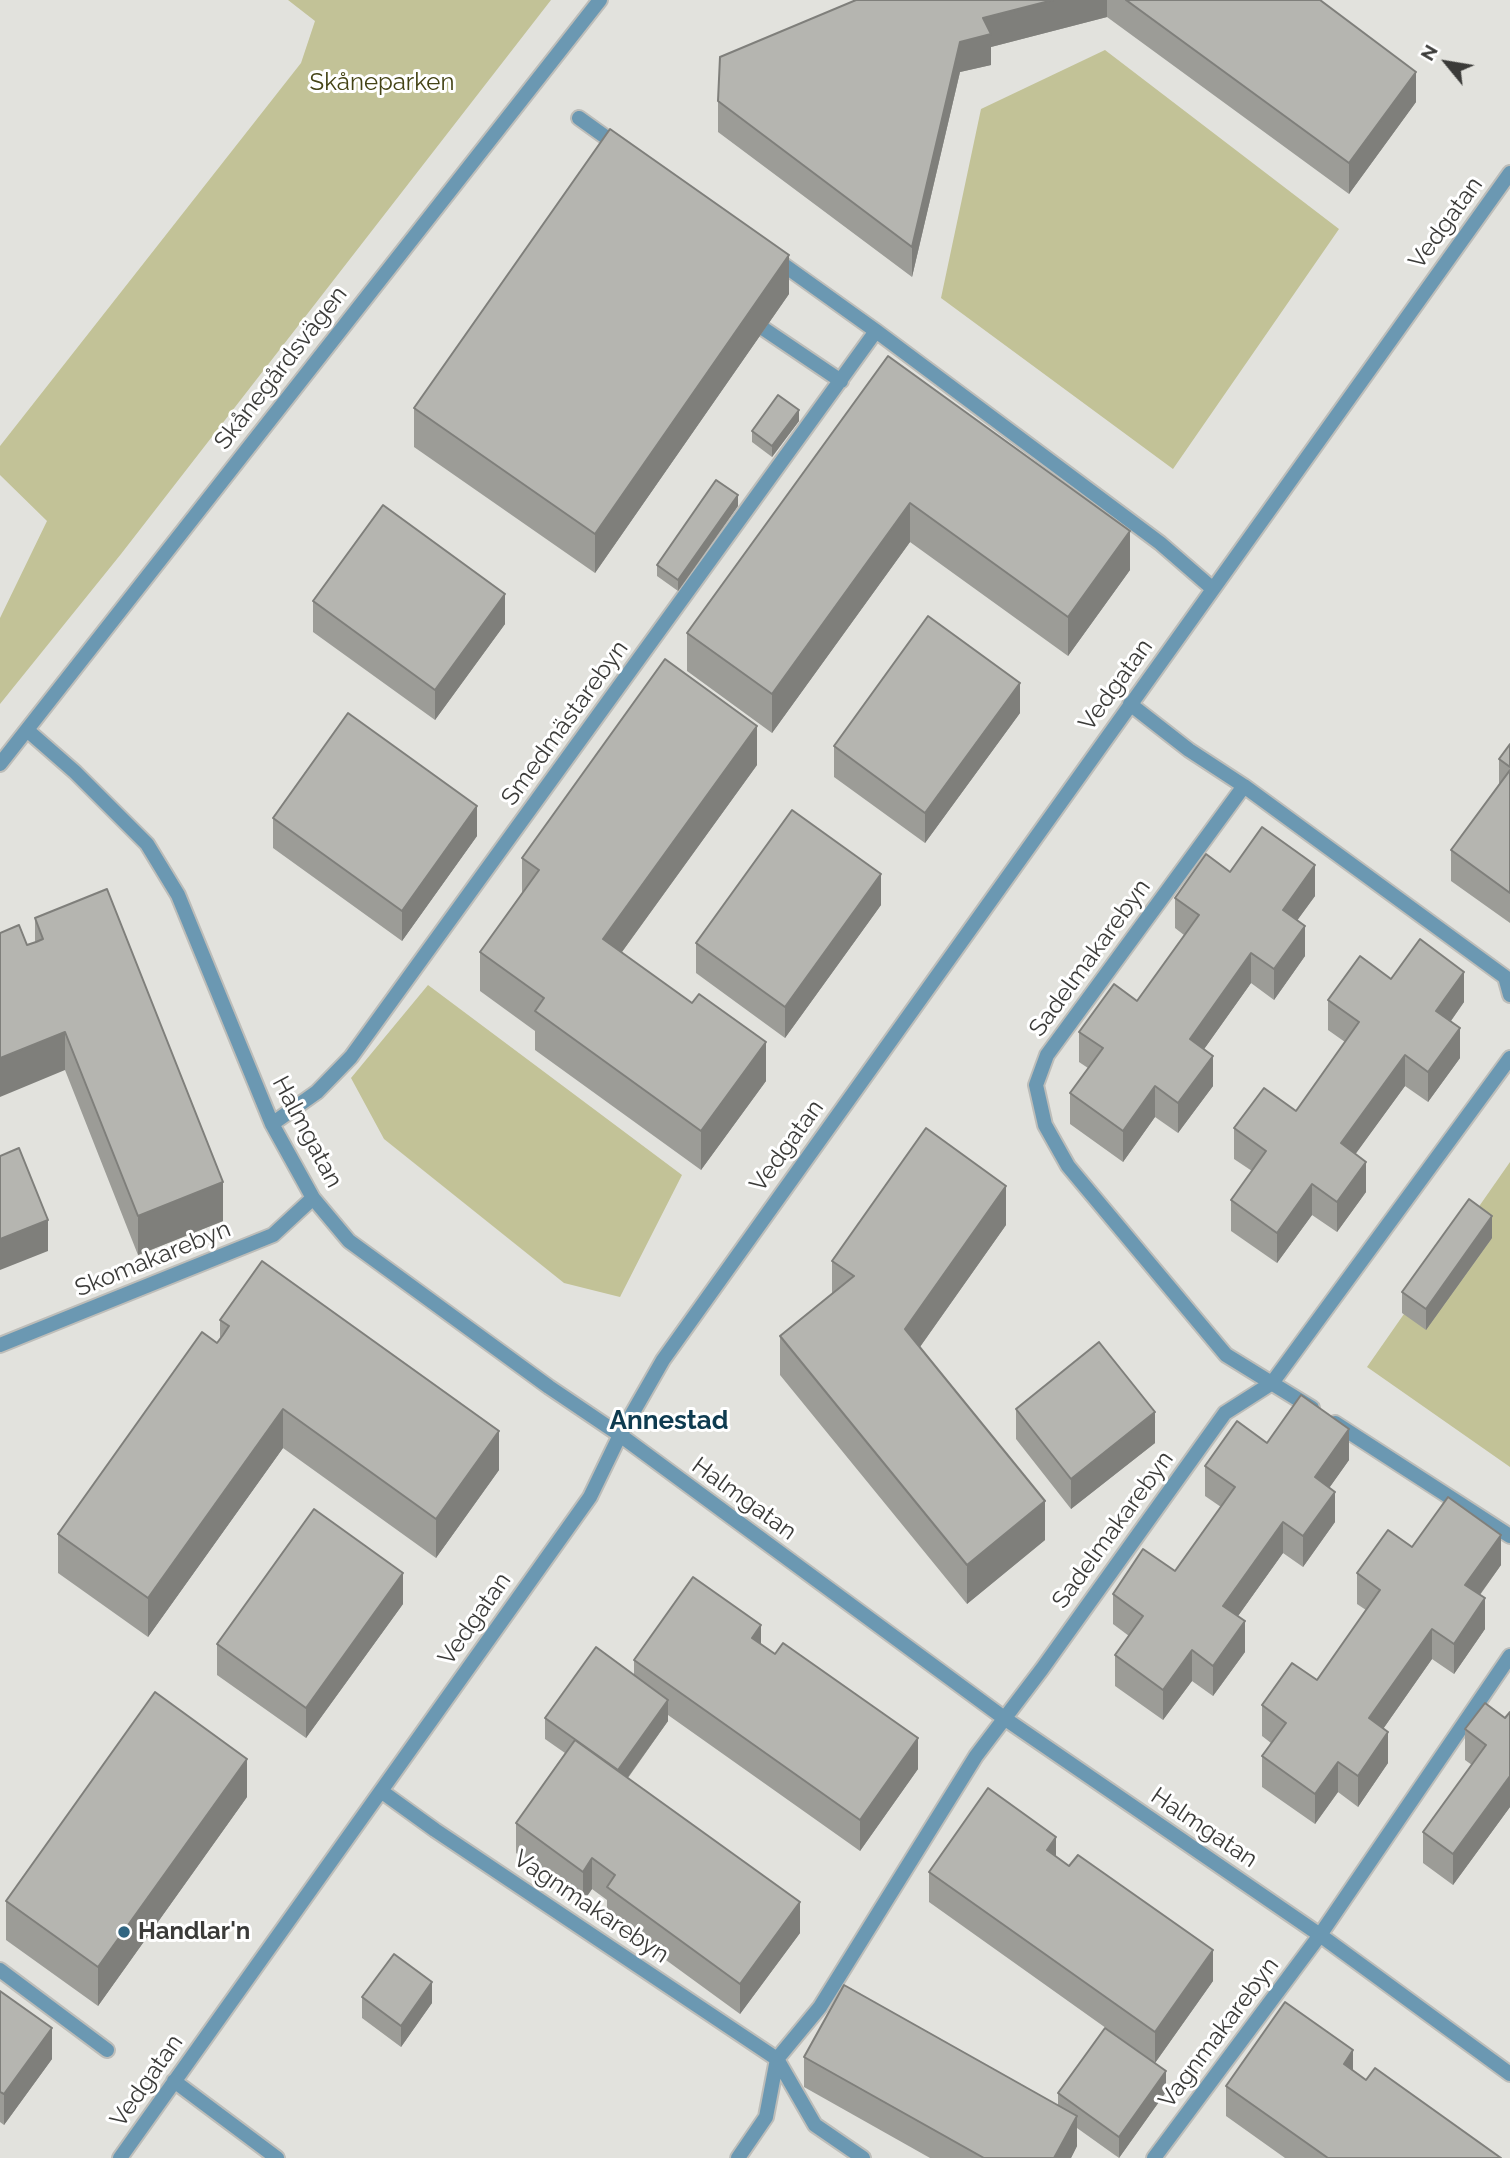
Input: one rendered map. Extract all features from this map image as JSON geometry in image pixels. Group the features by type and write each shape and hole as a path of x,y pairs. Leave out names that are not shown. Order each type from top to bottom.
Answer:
{"street":[{"name":"Skånegårdsvägen","path":"0,764 600,0"},
{"path":"579,118 634,158"},
{"name":"Vedgatan","path":"120,2158 590,1497 620,1435 663,1360 1510,173"},
{"path":"766,252 1160,543 1213,589"},
{"path":"764,329 841,381"},
{"name":"Smedmästarebyn","path":"272,1124 317,1092 351,1057 876,331"},
{"path":"1130,704 1189,750 1244,786 1505,977 1510,995"},
{"name":"Halmgatan","path":"27,730 75,772 147,844 178,895 272,1124 313,1198 349,1241 548,1387 620,1435 1004,1718 1320,1935 1510,2074"},
{"name":"Sadelmakarebyn","path":"1244,786 1047,1055 1037,1085 1045,1125 1068,1166 1226,1355 1510,1536"},
{"name":"Sadelmakarebyn","path":"1004,1718 1225,1413 1272,1383 1510,1058"},
{"name":"Skomakarebyn","path":"0,1345 273,1235 313,1198"},
{"path":"1320,1935 1510,1656"},
{"path":"738,2158 766,2117 777,2059 820,2007 976,1756 1004,1718"},
{"name":"Vagnmakarebyn","path":"381,1791 777,2059 815,2125 863,2158"},
{"name":"Vagnmakarebyn","path":"1154,2158 1320,1935"},
{"path":"0,1970 107,2049"},
{"path":"174,2081 277,2158"}],"green space":[{"name":"Skåneparken","path":"288,0 551,0 121,554 0,704 0,618 47,521 0,475 0,446 301,63 315,21"},
{"path":"1105,50 1339,229 1173,469 941,298 981,109"},
{"path":"428,985 682,1175 620,1297 564,1283 384,1139 351,1078"},
{"path":"1510,1162 1510,1467 1367,1367"}],"building":[{"path":"856,0 1053,0 983,18 991,34 960,42 912,247 718,101 720,57"},
{"path":"1126,0 1320,0 1416,72 1349,163"},
{"path":"610,129 789,255 595,534 414,408"},
{"path":"888,356 1130,531 1068,617 910,503 772,694 687,633"},
{"path":"778,395 799,410 772,446 752,431"},
{"path":"716,480 738,495 678,580 657,565"},
{"path":"383,505 505,594 435,690 313,601"},
{"path":"928,616 1020,683 925,813 834,746"},
{"path":"665,659 757,726 603,939 692,1003 699,994 766,1042 701,1131 535,1011 544,998 480,952 539,870 522,858"},
{"path":"348,713 477,806 402,911 273,818"},
{"path":"1510,744 1510,767 1499,759"},
{"path":"1510,770 1510,893 1451,850"},
{"path":"792,810 881,874 785,1007 696,943"},
{"path":"1262,827 1315,865 1283,910 1305,926 1274,969 1251,953 1190,1039 1213,1056 1178,1103 1155,1086 1123,1131 1070,1093 1103,1048 1079,1032 1114,984 1137,1001 1199,915 1175,898 1206,854 1230,872"},
{"path":"107,889 223,1182 138,1216 65,1032 0,1058 0,933 19,925 27,945 36,942 43,939 35,918"},
{"path":"1420,939 1464,972 1436,1011 1460,1028 1428,1072 1405,1055 1341,1143 1366,1162 1337,1202 1312,1184 1277,1233 1231,1200 1266,1151 1234,1128 1264,1088 1296,1111 1359,1022 1328,1000 1360,956 1391,979"},
{"path":"926,1128 1006,1186 905,1329 1045,1501 967,1565 780,1336 854,1276 832,1261"},
{"path":"19,1148 48,1220 0,1239 0,1156"},
{"path":"1469,1199 1492,1216 1426,1309 1402,1292"},
{"path":"262,1261 499,1431 436,1519 283,1409 148,1598 58,1534 202,1332 217,1343 223,1335 229,1326 220,1320"},
{"path":"1099,1342 1155,1412 1071,1479 1016,1409"},
{"path":"1301,1395 1349,1429 1315,1477 1335,1492 1303,1536 1283,1522 1223,1606 1245,1621 1213,1666 1192,1650 1163,1690 1115,1655 1143,1616 1113,1594 1143,1549 1175,1571 1235,1487 1205,1466 1237,1421 1267,1443"},
{"path":"1448,1497 1501,1535 1465,1585 1485,1598 1454,1644 1432,1629 1369,1718 1388,1732 1358,1776 1338,1762 1315,1794 1262,1756 1286,1723 1262,1705 1292,1663 1317,1680 1380,1590 1357,1573 1388,1530 1412,1547"},
{"path":"314,1509 403,1573 306,1708 217,1644"},
{"path":"693,1577 761,1625 752,1638 775,1654 783,1643 918,1738 860,1820 634,1660"},
{"path":"596,1647 668,1700 618,1770 545,1718"},
{"path":"155,1692 247,1759 98,1967 6,1901"},
{"path":"1485,1703 1505,1718 1510,1712 1510,1776 1453,1854 1423,1832 1486,1745 1465,1729"},
{"path":"575,1740 800,1902 740,1984 607,1887 615,1875 592,1858 583,1872 516,1823"},
{"path":"988,1788 1056,1837 1047,1850 1069,1866 1078,1855 1213,1950 1155,2032 929,1872"},
{"path":"394,1954 432,1982 401,2026 362,1997"},
{"path":"844,1985 1077,2116 1054,2158 984,2158 804,2057"},
{"path":"0,1991 52,2028 4,2094 0,2092"},
{"path":"1285,2002 1353,2050 1344,2064 1366,2080 1375,2068 1501,2158 1328,2158 1226,2086"},
{"path":"1105,2028 1166,2071 1119,2137 1058,2093"}],"place":[{"name":"Handlar'n","path":"124,1932"}],"district":[{"name":"Annestad","path":"669,1421"}]}
